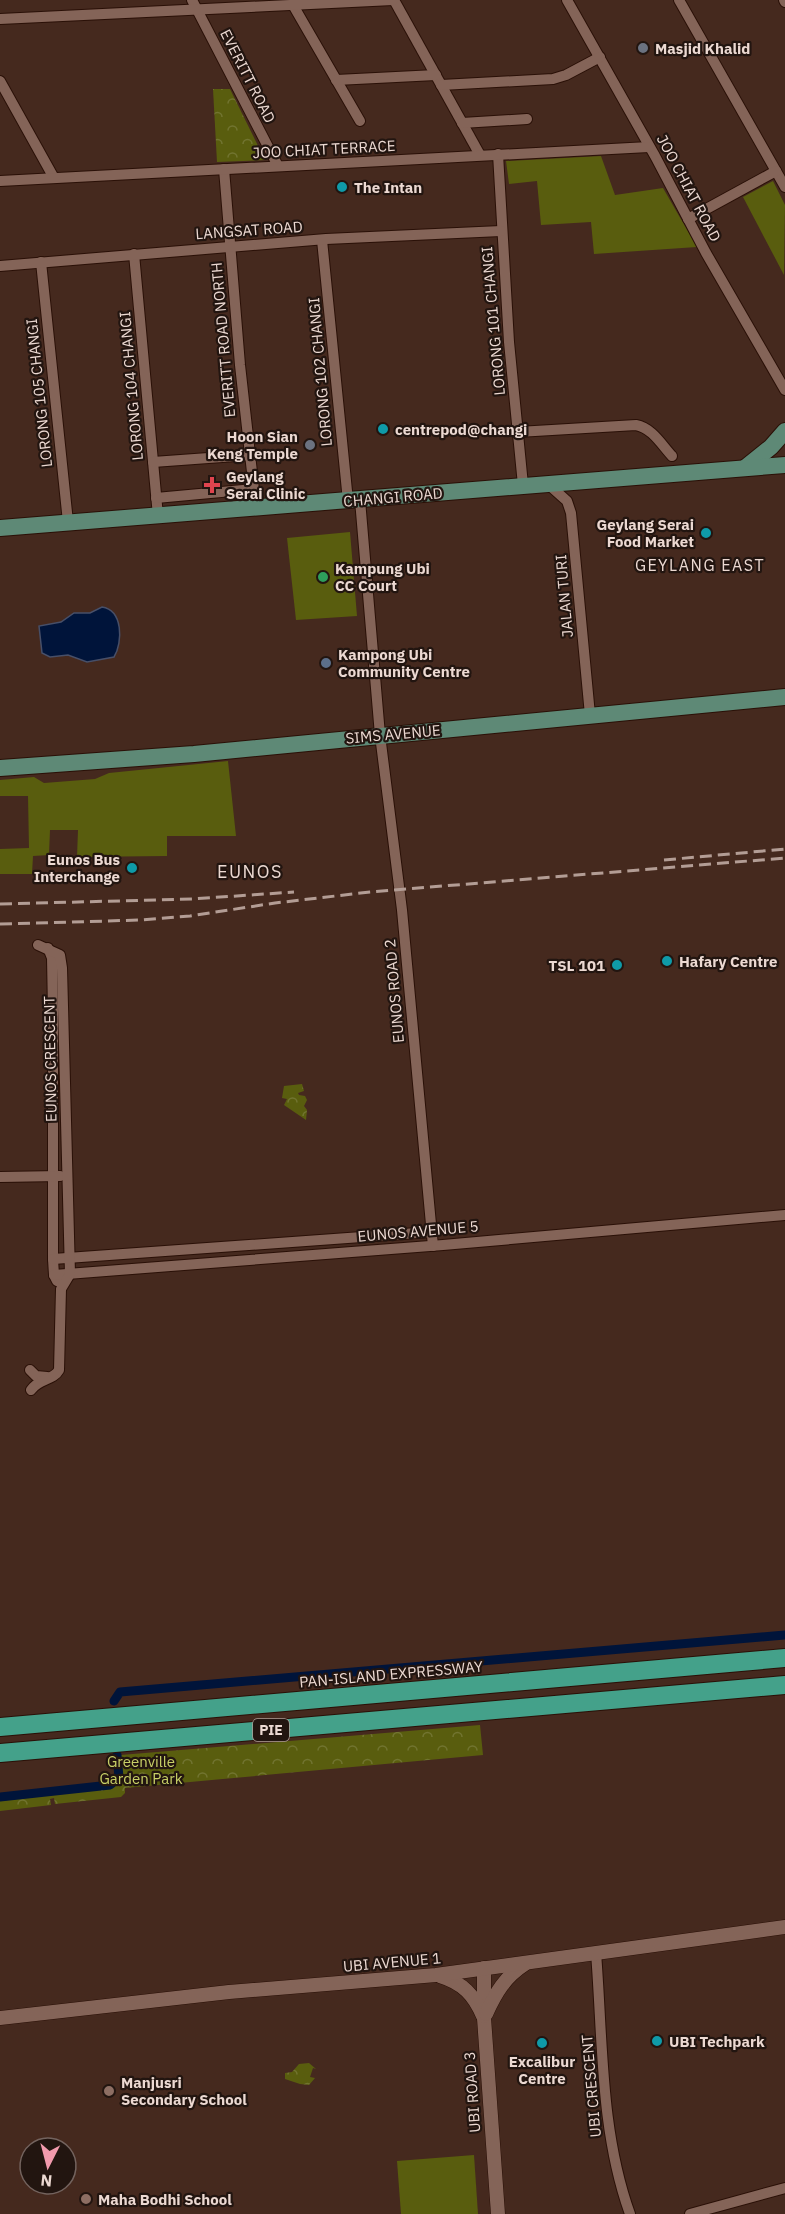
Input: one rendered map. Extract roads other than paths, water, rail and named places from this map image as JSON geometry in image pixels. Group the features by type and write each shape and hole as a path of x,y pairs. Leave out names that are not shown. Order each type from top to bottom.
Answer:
{"highway":[{"name":"PAN-ISLAND EXPRESSWAY","path":"0,1727 785,1658"},
{"name":"PIE","path":"0,1753 785,1685"}],"main road":[{"path":"746,467 771,447 785,431"},
{"name":"CHANGI ROAD","path":"0,528 785,465"},
{"name":"SIMS AVENUE","path":"0,768 194,753 785,697"}],"street":[{"path":"0,19 194,4 293,5 394,0 480,155"},
{"name":"JOO CHIAT ROAD","path":"567,0 785,390"},
{"path":"679,0 785,187"},
{"name":"EVERITT ROAD","path":"194,4 278,166"},
{"path":"293,5 360,121"},
{"path":"336,81 553,79 566,75 600,57"},
{"path":"0,81 54,178"},
{"path":"462,123 527,119"},
{"name":"JOO CHIAT TERRACE","path":"0,180 649,147"},
{"name":"LORONG 101 CHANGI","path":"498,154 501,231 524,485"},
{"name":"EVERITT ROAD NORTH","path":"224,169 256,508"},
{"path":"688,219 776,171"},
{"name":"LANGSAT ROAD","path":"0,266 230,246 501,231"},
{"name":"LORONG 102 CHANGI","path":"322,240 340,421 354,501 380,735"},
{"name":"LORONG 104 CHANGI","path":"134,254 158,516"},
{"name":"LORONG 105 CHANGI","path":"41,262 68,522"},
{"path":"518,432 644,426 672,456"},
{"path":"153,462 250,455"},
{"name":"JALAN TURI","path":"548,484 567,501 571,513 590,715"},
{"path":"156,498 254,489"},
{"name":"EUNOS ROAD 2","path":"380,735 402,910 433,1246"},
{"name":"EUNOS CRESCENT","path":"51,1377 57,1374 59,1366 62,1289 70,1274 70,1258 65,1011 62,968 60,955 43,946 52,958 53,1259 54,1275 62,1289"},
{"path":"0,1177 67,1176"},
{"name":"EUNOS AVENUE 5","path":"54,1275 433,1246 785,1215"},
{"name":"EUNOS AVENUE 5","path":"53,1259 431,1232"},
{"path":"30,1370 36,1376 51,1377"},
{"path":"31,1389 36,1382 51,1377"},
{"name":"UBI AVENUE 1","path":"0,2018 218,1994 436,1975 785,1927"},
{"name":"UBI CRESCENT","path":"596,1953 608,2116 613,2154 630,2214"},
{"path":"484,2018 502,1983 512,1972 527,1963"},
{"name":"UBI ROAD 3","path":"484,1968 484,2018 498,2214"},
{"path":"436,1975 453,1980 466,1988 478,2004 484,2018"},
{"path":"690,2214 785,2188"}],"water":[{"path":"102,607 114,614 119,628 119,643 114,657 87,662 68,655 50,657 42,653 39,626 61,622 74,613 90,613"}],"waterway":[{"path":"114,1701 120,1692 785,1635"},
{"path":"0,1797 110,1785 119,1778 117,1755"}],"railway":[{"path":"664,860 785,849"},
{"path":"0,924 142,920 190,916 370,892 785,858"},
{"path":"0,904 192,899 294,892"}],"place":[{"name":"Masjid Khalid","path":"643,48"},
{"name":"The Intan","path":"342,187"},
{"name":"centrepod@changi","path":"383,429"},
{"name":"Hoon Sian Keng Temple","path":"310,445"},
{"name":"Geylang Serai Clinic","path":"212,485"},
{"name":"Geylang Serai Food Market","path":"706,533"},
{"name":"Kampung Ubi CC Court","path":"323,577"},
{"name":"Kampong Ubi Community Centre","path":"326,663"},
{"name":"Eunos Bus Interchange","path":"132,868"},
{"name":"Hafary Centre","path":"667,961"},
{"name":"TSL 101","path":"617,965"},
{"name":"UBI Techpark","path":"657,2041"},
{"name":"Excalibur Centre","path":"542,2043"},
{"name":"Manjusri Secondary School","path":"109,2091"},
{"name":"Maha Bodhi School","path":"86,2199"}],"district":[{"name":"GEYLANG EAST","path":"700,565"},
{"name":"EUNOS","path":"250,871"}],"park label":[{"name":"Greenville Garden Park","path":"141,1770"}]}
